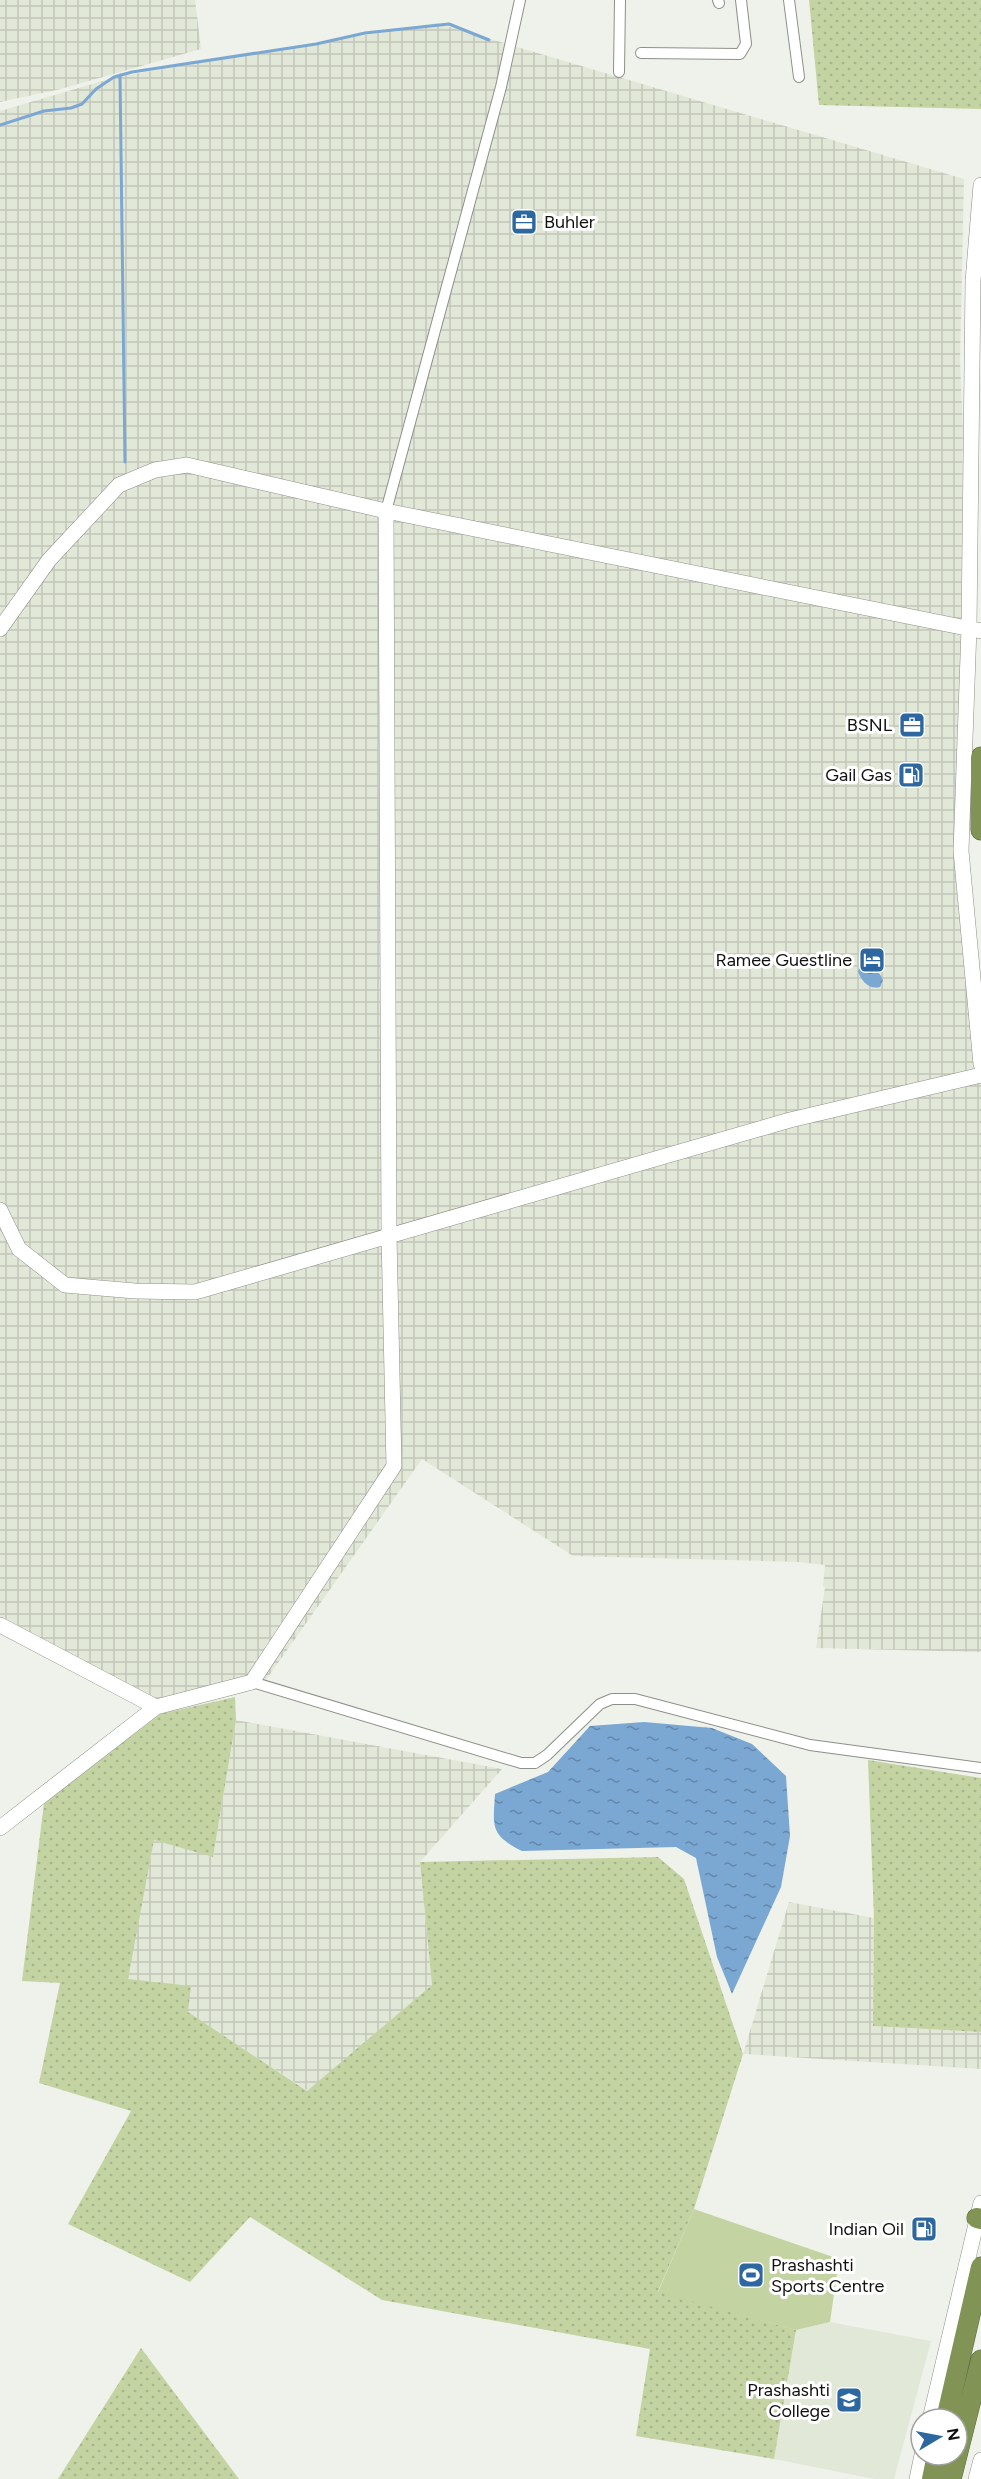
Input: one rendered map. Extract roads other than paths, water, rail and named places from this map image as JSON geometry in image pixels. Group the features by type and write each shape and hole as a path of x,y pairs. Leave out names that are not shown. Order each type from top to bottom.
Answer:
{"highway":[{"path":"981,757 981,830"},
{"path":"949,2407 981,2267"},
{"path":"951,2479 981,2360"}],"street":[{"path":"252,1682 394,1466 389,1235 386,512 501,87 520,0"},
{"path":"619,72 620,0"},
{"path":"641,53 740,54 746,44 741,0"},
{"path":"789,0 799,77"},
{"path":"981,184 973,281 975,629 961,851 981,1064"},
{"path":"0,629 49,560 81,523 119,485 155,470 187,465 386,512 975,629"},
{"path":"0,1210 19,1249 65,1285 135,1291 195,1292 790,1120 981,1074"},
{"path":"0,1625 156,1707"},
{"path":"0,1828 156,1707 252,1682 521,1763 535,1763 547,1755 600,1704 612,1699 635,1699 810,1745 981,1768"},
{"path":"933,2407 980,2213"},
{"path":"976,2479 981,2460"}],"water":[{"path":"861,965 871,967 880,974 883,980 880,987 869,986 863,981 858,971"},
{"path":"644,1722 712,1728 752,1744 786,1776 790,1836 781,1887 732,1994 717,1957 696,1858 676,1847 522,1851 504,1840 496,1829 495,1794 548,1772 590,1726"}],"waterway":[{"path":"0,125 44,111 71,108 82,104 96,89 114,77 132,72 316,44 365,33 449,24 489,40"},
{"path":"120,75 125,462"}],"place":[{"name":"Buhler","path":"524,222"},
{"name":"BSNL","path":"912,725"},
{"name":"Gail Gas","path":"911,775"},
{"name":"Ramee Guestline","path":"872,960"},
{"name":"Indian Oil","path":"924,2229"},
{"name":"Prashashti Sports Centre","path":"751,2275"},
{"name":"Prashashti College","path":"849,2400"}]}
